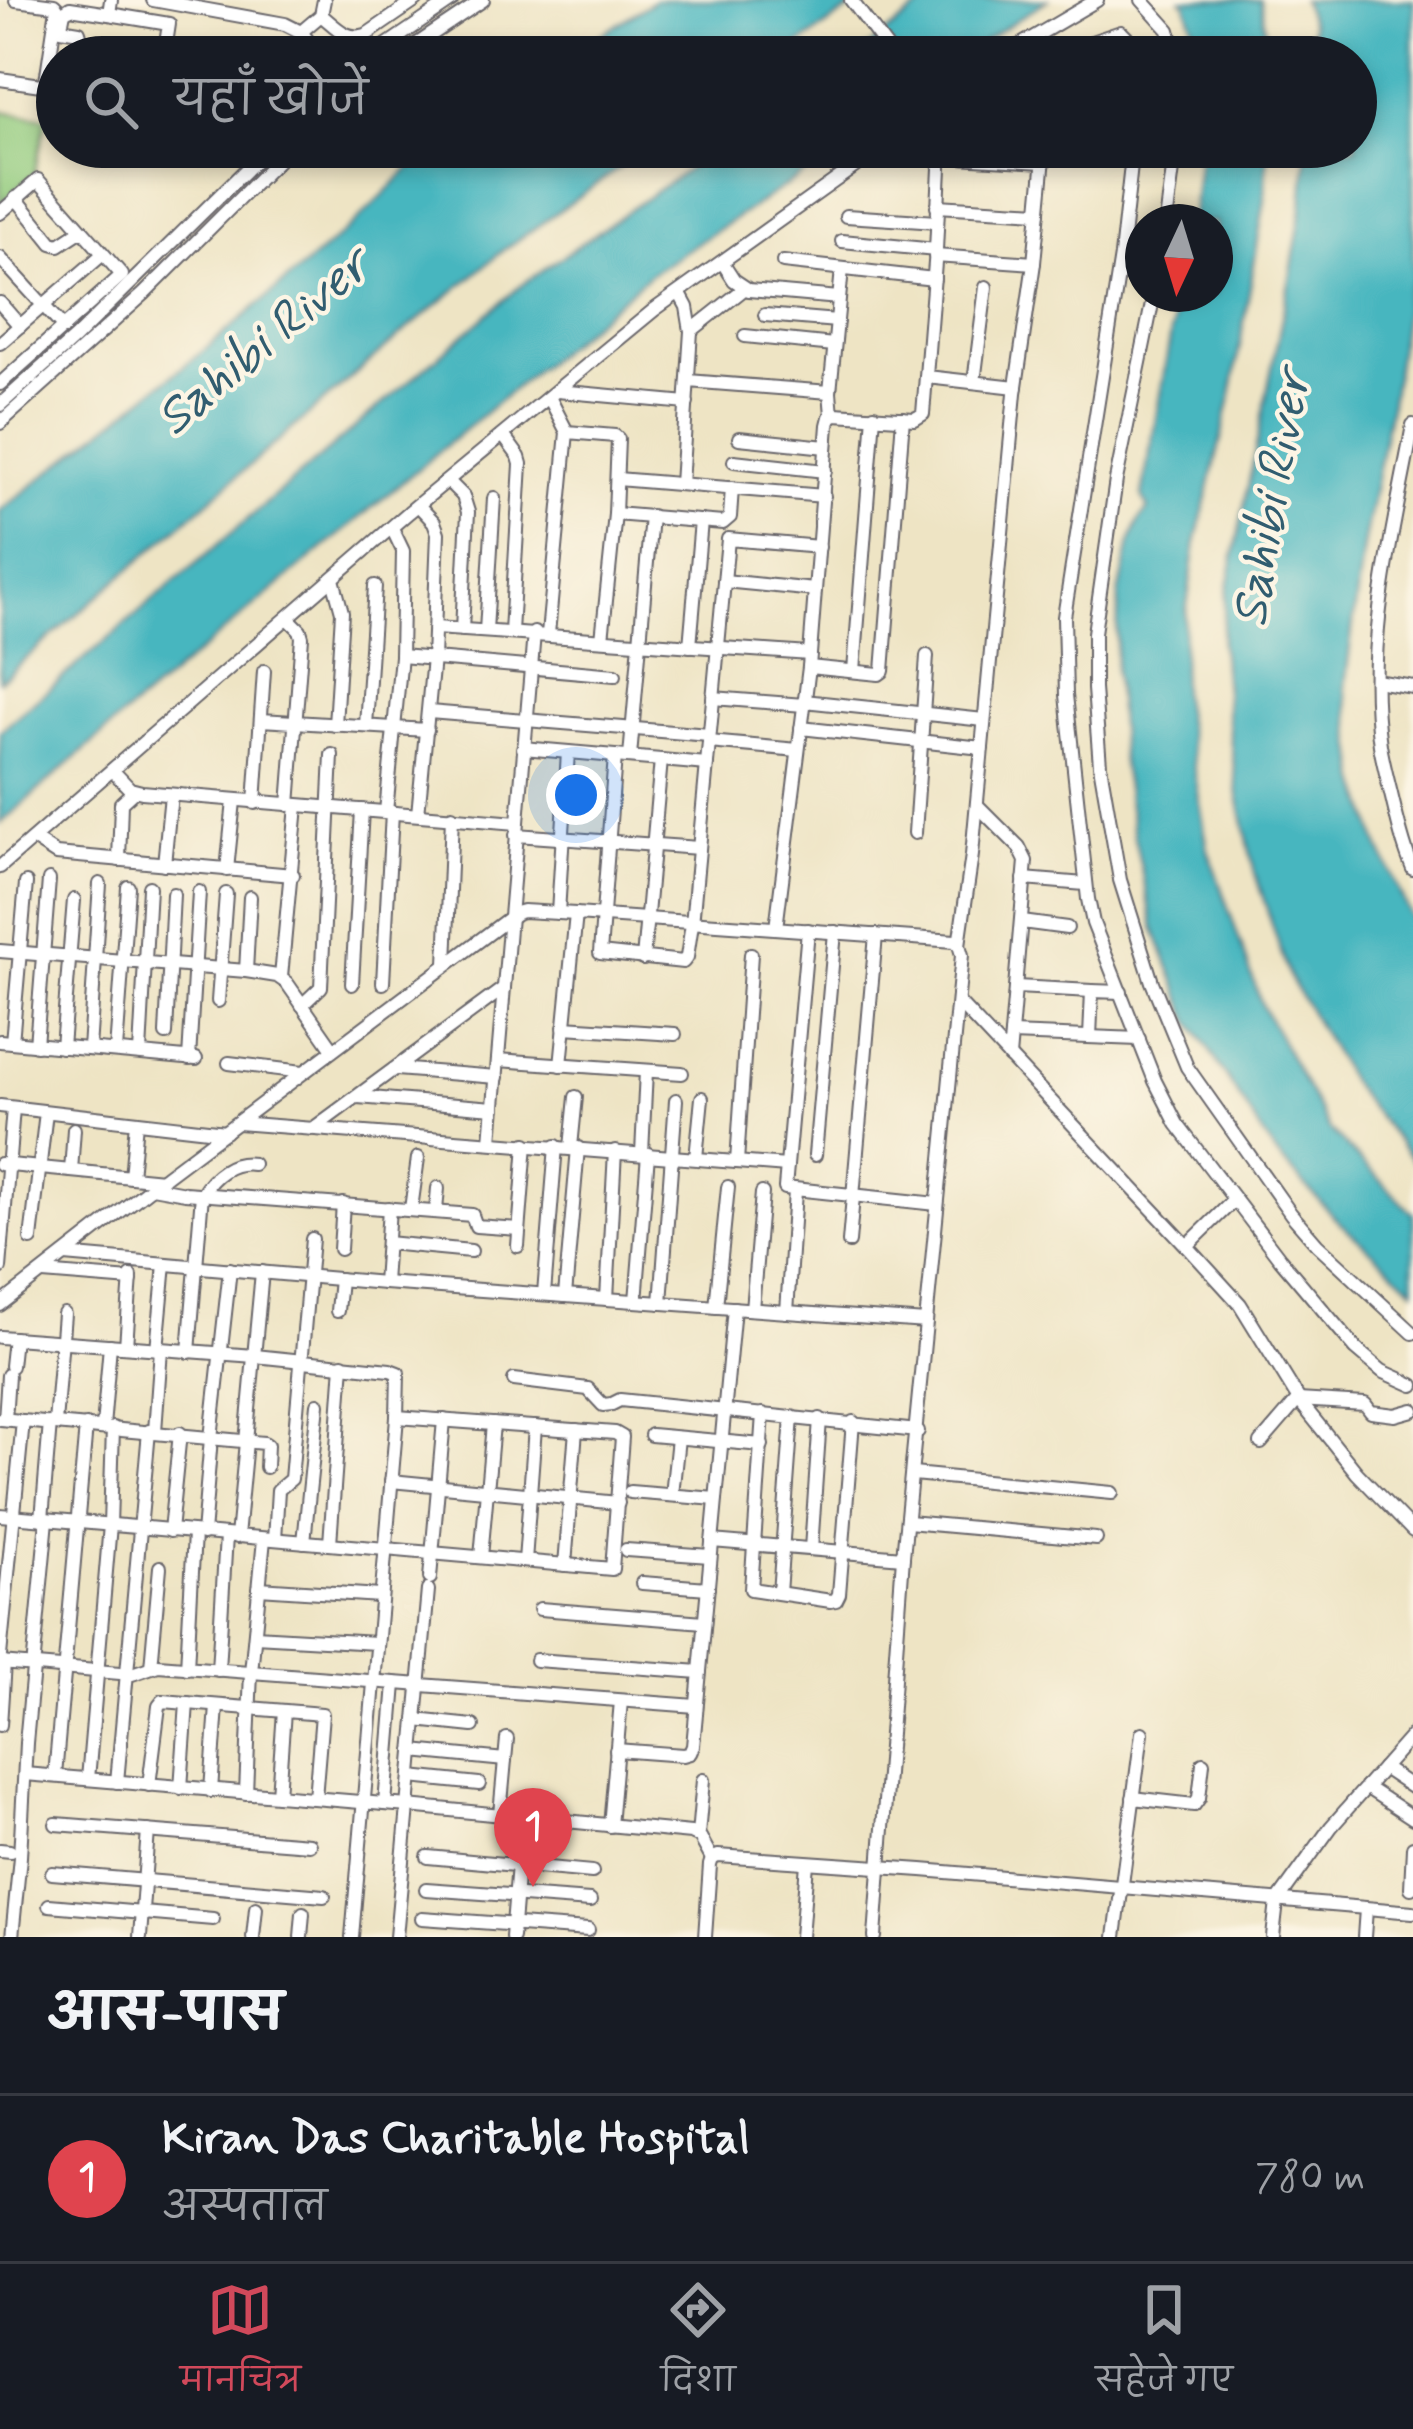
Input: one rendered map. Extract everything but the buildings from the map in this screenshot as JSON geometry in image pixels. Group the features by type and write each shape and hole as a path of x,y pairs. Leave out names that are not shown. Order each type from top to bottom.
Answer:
{"street":[{"path":"16,0 54,5 53,36"},
{"path":"153,0 245,9 304,36"},
{"path":"301,32 322,8 344,34 362,36 417,0"},
{"path":"400,36 453,0"},
{"path":"429,36 483,0"},
{"path":"851,0 879,36"},
{"path":"1035,36 1096,0"},
{"path":"1142,0 1171,36"},
{"path":"60,36 66,9 110,7 169,24 167,36"},
{"path":"61,29 80,36"},
{"path":"0,80 36,85"},
{"path":"0,405 248,168"},
{"path":"0,423 144,295 270,168"},
{"path":"0,867 418,505 655,310 853,168"},
{"path":"832,415 918,418 923,414 938,168"},
{"path":"874,1937 903,1557 958,1002 959,944 1043,168"},
{"path":"1131,168 1064,617 1066,695 1085,884 1094,922 1138,1039 1177,1124 1362,1356 1413,1385"},
{"path":"1168,204 1173,168"},
{"path":"0,213 38,180 122,274 0,385"},
{"path":"16,198 52,243 64,243 82,230"},
{"path":"937,206 1039,212"},
{"path":"846,216 937,222"},
{"path":"842,241 1034,263"},
{"path":"0,343 103,254"},
{"path":"0,258 64,328"},
{"path":"723,262 744,289 839,298"},
{"path":"783,262 934,279"},
{"path":"776,928 809,660 842,268"},
{"path":"974,382 986,287"},
{"path":"692,331 744,289"},
{"path":"680,294 692,331 682,484"},
{"path":"0,303 20,326"},
{"path":"1150,312 1100,576 1092,662 1100,765 1120,880 1152,982 1187,1067 1291,1214 1413,1333"},
{"path":"765,315 837,321"},
{"path":"746,336 834,345"},
{"path":"927,377 1016,387"},
{"path":"688,381 830,392"},
{"path":"553,394 687,403"},
{"path":"491,1141 530,667 541,633 567,432 553,394"},
{"path":"854,671 874,416"},
{"path":"435,628 690,646 879,674 884,669 902,418"},
{"path":"1413,425 1381,605 1376,681 1380,748 1413,869"},
{"path":"567,432 617,437 615,514 602,639"},
{"path":"503,435 521,464 511,632"},
{"path":"739,438 826,447"},
{"path":"734,460 825,471"},
{"path":"617,479 824,496"},
{"path":"448,481 463,496 468,512 462,630"},
{"path":"615,514 728,521 732,488"},
{"path":"486,631 494,498"},
{"path":"418,505 438,532 433,658 418,814"},
{"path":"630,758 651,516"},
{"path":"690,646 701,521"},
{"path":"383,983 393,728 401,656 403,551 392,528"},
{"path":"614,756 600,954 685,962 728,539 819,548"},
{"path":"333,579 342,607 335,724"},
{"path":"724,581 815,590"},
{"path":"366,726 375,586"},
{"path":"281,977 293,875 302,637 288,618"},
{"path":"401,656 615,674"},
{"path":"915,832 927,656"},
{"path":"255,802 264,671"},
{"path":"1376,681 1413,687"},
{"path":"713,698 984,720"},
{"path":"429,712 633,728 798,750"},
{"path":"261,720 427,730"},
{"path":"801,728 982,748"},
{"path":"523,748 707,764"},
{"path":"559,913 568,752"},
{"path":"302,1005 321,987 332,755"},
{"path":"643,959 661,760"},
{"path":"112,770 134,791 452,816 563,838 699,848"},
{"path":"118,860 121,803 134,791"},
{"path":"164,864 171,795"},
{"path":"227,870 234,801"},
{"path":"976,805 1023,852 1025,861 1009,1057"},
{"path":"352,984 362,810"},
{"path":"446,964 452,816"},
{"path":"33,838 56,854 293,875"},
{"path":"1024,879 1085,884"},
{"path":"36,1045 49,880"},
{"path":"26,883 6,1041 192,1059 200,892"},
{"path":"89,1049 100,884"},
{"path":"116,1051 128,887"},
{"path":"140,1053 149,887"},
{"path":"166,1034 173,894"},
{"path":"218,1001 226,894"},
{"path":"246,971 250,897"},
{"path":"62,1047 74,900"},
{"path":"0,1305 333,1049 523,911 959,944"},
{"path":"560,1065 576,914"},
{"path":"1022,922 1067,928"},
{"path":"808,930 785,1188 937,1204"},
{"path":"815,1155 835,932"},
{"path":"849,1242 876,935"},
{"path":"0,951 281,977 333,1049"},
{"path":"737,1162 751,954"},
{"path":"1016,987 1120,992"},
{"path":"314,1128 504,988"},
{"path":"1090,1037 1092,991"},
{"path":"958,1002 1240,1304 1298,1400 1357,1473 1413,1531"},
{"path":"564,1027 675,1034"},
{"path":"1011,1034 1138,1039"},
{"path":"498,1060 682,1072"},
{"path":"229,1063 303,1072"},
{"path":"394,1069 497,1077"},
{"path":"636,1301 646,1071"},
{"path":"356,1097 494,1108"},
{"path":"544,1294 576,1097"},
{"path":"696,1158 702,1098"},
{"path":"661,1303 676,1100"},
{"path":"0,1268 6,1107 225,1132"},
{"path":"31,1239 46,1112"},
{"path":"131,1177 136,1122"},
{"path":"237,1122 787,1166"},
{"path":"71,1171 74,1129"},
{"path":"518,1246 526,1144"},
{"path":"565,1296 568,1147"},
{"path":"607,1299 615,1151"},
{"path":"411,1209 418,1158"},
{"path":"4,1164 131,1177 202,1194 472,1215 476,1226 519,1229"},
{"path":"189,1352 202,1194 232,1164 253,1164"},
{"path":"716,1306 728,1187"},
{"path":"436,1211 439,1188"},
{"path":"787,1312 795,1191"},
{"path":"752,1309 762,1193"},
{"path":"1187,1246 1234,1200"},
{"path":"340,1249 344,1204"},
{"path":"384,1282 389,1208"},
{"path":"246,1793 259,1588 278,1491 291,1479 312,1239"},
{"path":"387,1243 471,1251"},
{"path":"65,1255 926,1322"},
{"path":"126,1346 133,1261"},
{"path":"117,1782 165,1264"},
{"path":"187,1668 230,1270"},
{"path":"218,1670 262,1272"},
{"path":"41,1273 131,1280"},
{"path":"337,1311 340,1279"},
{"path":"0,1291 16,1293"},
{"path":"616,1750 690,1753 734,1308"},
{"path":"12,1937 64,1314"},
{"path":"266,1467 266,1444 2,1419 9,1370 7,1337 343,1364 395,1371 399,1376 352,1937"},
{"path":"88,1779 110,1525 110,1346"},
{"path":"329,1544 343,1364"},
{"path":"514,1380 588,1388 603,1405 620,1400 918,1431"},
{"path":"1298,1400 1365,1404 1371,1412 1413,1410"},
{"path":"1261,1443 1298,1400"},
{"path":"304,1542 318,1404"},
{"path":"763,1414 751,1589 836,1600 853,1422"},
{"path":"7,1516 612,1569 622,1437 398,1417"},
{"path":"779,1593 792,1417"},
{"path":"811,1549 820,1419"},
{"path":"0,1725 7,1516 23,1420"},
{"path":"397,1937 444,1420"},
{"path":"481,1557 493,1424"},
{"path":"55,1776 86,1426"},
{"path":"525,1561 536,1427"},
{"path":"565,1565 576,1430"},
{"path":"170,1531 180,1433"},
{"path":"651,1435 762,1445"},
{"path":"672,1495 679,1438"},
{"path":"914,1474 1112,1493"},
{"path":"391,1481 618,1503"},
{"path":"630,1492 716,1499"},
{"path":"908,1522 1096,1539"},
{"path":"712,1541 903,1557"},
{"path":"626,1550 710,1556"},
{"path":"151,1667 160,1567"},
{"path":"642,1583 708,1588"},
{"path":"259,1588 380,1596"},
{"path":"540,1610 704,1622"},
{"path":"255,1636 376,1643"},
{"path":"536,1660 700,1672"},
{"path":"2,1661 126,1674 158,1665 696,1706"},
{"path":"385,1804 395,1684"},
{"path":"610,1826 620,1701"},
{"path":"149,1785 160,1702 187,1703 322,1714 315,1798"},
{"path":"181,1788 187,1703"},
{"path":"211,1791 217,1706"},
{"path":"278,1796 284,1711"},
{"path":"416,1720 473,1726"},
{"path":"1114,1937 1142,1733"},
{"path":"1273,1937 1276,1902 1331,1827 1413,1733"},
{"path":"500,1814 507,1739"},
{"path":"413,1751 505,1760"},
{"path":"1133,1798 1194,1805 1203,1763"},
{"path":"1383,1768 1413,1788"},
{"path":"25,1774 698,1835"},
{"path":"411,1777 479,1784"},
{"path":"704,1780 698,1835 712,1859 705,1937"},
{"path":"1366,1787 1413,1818"},
{"path":"512,1930 522,1816"},
{"path":"56,1823 310,1844"},
{"path":"142,1937 148,1831"},
{"path":"1411,1888 1413,1847"},
{"path":"428,1857 592,1872"},
{"path":"712,1859 880,1868 1413,1912"},
{"path":"802,1937 807,1863"},
{"path":"52,1873 324,1895"},
{"path":"426,1889 590,1901"},
{"path":"50,1905 213,1919"},
{"path":"253,1937 256,1908"},
{"path":"1364,1937 1366,1909"},
{"path":"301,1937 303,1913"},
{"path":"422,1918 512,1930 587,1930"}],"green space":[{"path":"0,111 36,116 34,174 0,204"}],"water":[{"path":"655,0 863,0 812,36 599,36"},
{"path":"930,0 1047,0 992,36 883,36"},
{"path":"1182,0 1260,0 1266,36 1197,36"},
{"name":"Sahibi River","path":"1302,0 1413,0 1413,277 1363,547 1345,686 1359,781 1378,843 1413,923 1413,1160 1354,1088 1289,976 1254,870 1227,714 1221,644 1226,596 1290,278 1305,168 1377,168 1377,36 1311,36"},
{"name":"Sahibi River","path":"619,168 505,249 404,332 0,681 0,511 207,348 353,225 409,169"},
{"path":"690,168 813,168 654,271 0,824 0,731 524,283"},
{"path":"1197,168 1267,168 1231,397 1196,543 1181,693 1208,850 1263,1008 1330,1130 1413,1213 1413,1288 1339,1222 1275,1153 1190,1020 1154,927 1121,757 1115,670 1119,595 1130,543 1148,509 1142,496 1175,312 1233,312 1233,204 1193,204"}],"place":[{"name":"Kiran Das Charitable Hospital","path":"533,1887"}]}
